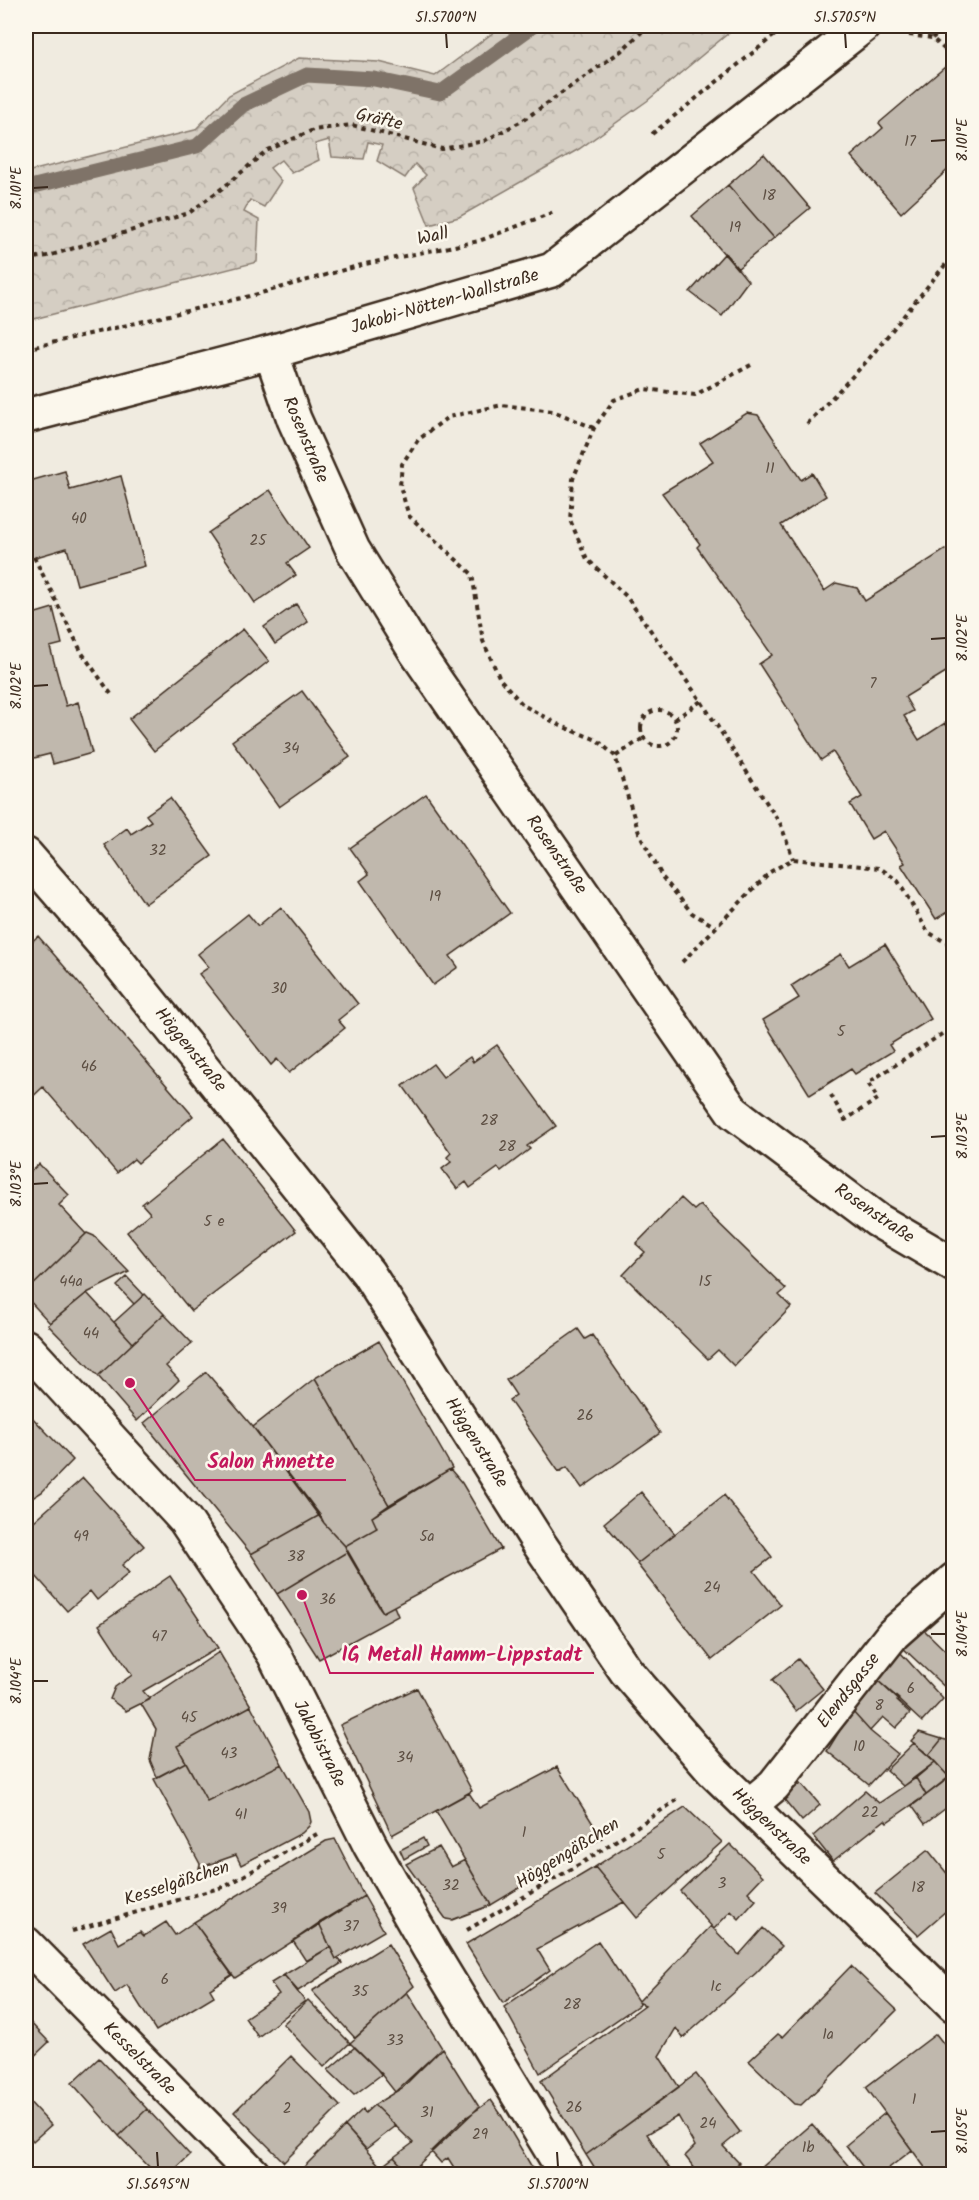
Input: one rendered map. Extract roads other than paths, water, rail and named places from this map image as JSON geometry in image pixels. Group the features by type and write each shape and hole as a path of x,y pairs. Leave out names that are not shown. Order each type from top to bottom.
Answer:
{"street":[{"name":"Jakobi-Nötten-Wallstraße","path":"26,416 271,352 552,270 863,26"},
{"name":"Rosenstraße","path":"271,352 294,419 353,550 416,652 733,1112 877,1220 954,1265"},
{"name":"Höggenstraße","path":"26,855 143,992 368,1273 540,1545 626,1671 713,1771 954,2006"},
{"name":"Jakobistraße","path":"26,1347 185,1520 274,1654 352,1810 430,1950 566,2175"},
{"name":"Elendsgasse","path":"749,1806 774,1785 893,1634 954,1580"},
{"name":"Kesselstraße","path":"32,1950 253,2175"}],"waterway":[{"path":"26,188 197,146 243,105 307,75 374,79 440,93 533,26"}],"place":[{"name":"Salon Annette","path":"130,1383"},
{"name":"IG Metall Hamm-Lippstadt","path":"302,1595"}]}
